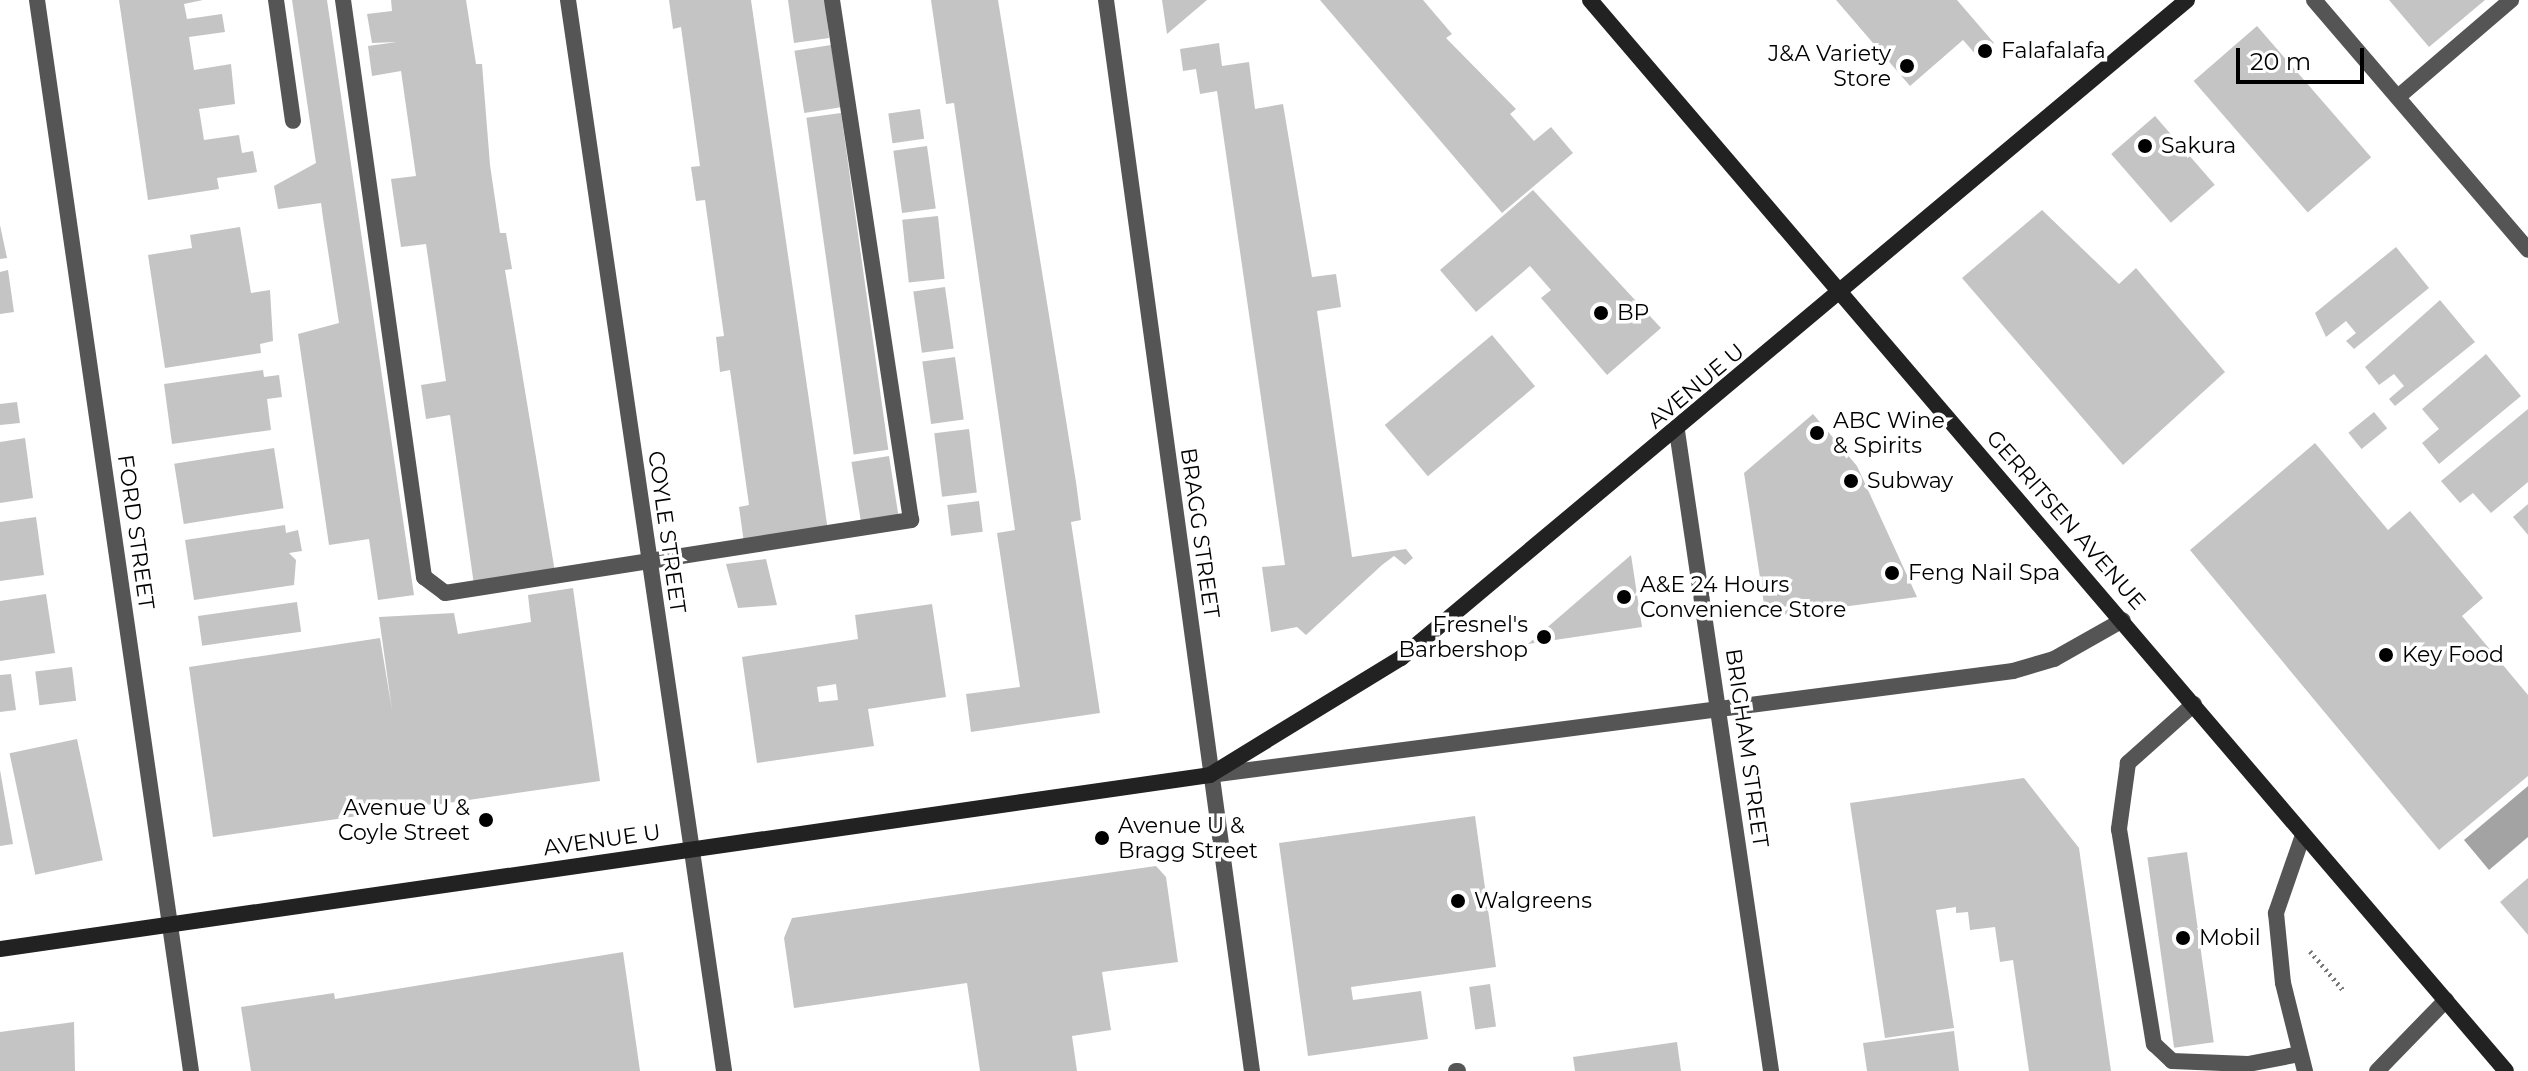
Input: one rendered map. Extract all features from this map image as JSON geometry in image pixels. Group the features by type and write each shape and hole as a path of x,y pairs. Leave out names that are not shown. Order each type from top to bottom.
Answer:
{"main road":[{"name":"GERRITSEN AVENUE","path":"1590,0 2506,1071"},
{"name":"AVENUE U","path":"0,949 1210,775 1401,658 1677,431 2187,0"}],"street":[{"name":"FORD STREET","path":"37,0 191,1071"},
{"path":"276,0 293,121"},
{"path":"343,0 424,577 445,593 649,564 911,520 832,0"},
{"name":"COYLE STREET","path":"568,0 724,1071"},
{"name":"BRAGG STREET","path":"1106,0 1252,1071"},
{"path":"2314,0 2528,250"},
{"path":"2398,97 2511,0"},
{"name":"BRIGHAM STREET","path":"1677,431 1771,1071"},
{"name":"AVENUE U","path":"1210,775 1720,713 2013,671 2054,659 2123,620"},
{"path":"2194,704 2128,763 2119,829 2154,1044 2172,1061 2248,1064 2300,1054"},
{"path":"2303,835 2276,913 2305,1071"},
{"path":"2377,1071 2446,1000"}],"path":[{"path":"2304,945 2344,991"}],"shaded area":[{"path":"2528,786 2528,837 2489,870 2464,840"}],"building":[{"path":"119,0 203,0 184,4 187,19 222,14 225,32 189,37 194,70 231,64 235,104 199,109 204,140 239,135 242,153 253,151 257,172 217,178 219,189 148,200"},
{"path":"292,0 327,0 414,595 378,600 369,539 329,545 298,334 339,323 321,203 278,209 274,186 316,163"},
{"path":"391,0 466,0 476,64 482,64 490,165 500,233 506,233 512,269 505,270 555,572 474,585 450,415 426,419 421,385 446,381 426,244 401,247 396,214 391,179 416,176 401,71 372,76 368,46 397,42 372,43 367,14 392,11"},
{"path":"669,0 751,0 828,531 744,543 739,507 749,505 730,370 720,372 716,337 724,336 705,200 696,201 691,167 700,166 681,27 673,29"},
{"path":"788,0 825,0 829,38 794,43"},
{"path":"931,0 998,0 1076,482 1081,520 1071,522 1100,713 971,732 966,694 1020,687 997,533 1015,530 954,103 946,104"},
{"path":"1162,0 1207,0 1167,34"},
{"path":"1320,0 1423,0 1452,34 1446,38 1516,109 1510,114 1534,141 1551,127 1573,153 1502,213"},
{"path":"1836,0 1957,0 1994,43 1978,57 1963,40 1910,86"},
{"path":"2389,0 2485,0 2429,47"},
{"path":"2257,26 2371,157 2308,212 2194,81"},
{"path":"1219,43 1222,66 1249,62 1255,109 1283,104 1312,277 1336,274 1341,307 1317,311 1352,557 1406,549 1413,558 1405,565 1394,556 1306,635 1297,627 1271,632 1262,567 1285,565 1217,91 1200,94 1196,69 1183,71 1180,49"},
{"path":"831,45 841,107 804,113 794,51"},
{"path":"920,109 924,139 892,143 888,113"},
{"path":"841,113 888,450 854,455 806,118"},
{"path":"2155,116 2215,185 2171,223 2111,154"},
{"path":"927,146 936,208 902,213 893,151"},
{"path":"1533,190 1661,328 1607,375 1541,298 1551,290 1530,266 1476,312 1440,270"},
{"path":"2042,210 2119,284 2136,268 2225,372 2123,465 1962,278"},
{"path":"938,216 945,279 909,282 902,220"},
{"path":"0,225 7,258 0,259"},
{"path":"240,227 251,293 270,290 273,341 260,344 261,353 165,368 148,255 192,248 190,235"},
{"path":"2396,247 2429,288 2354,349 2346,341 2356,333 2346,321 2326,337 2315,313"},
{"path":"8,270 14,312 0,314 0,272"},
{"path":"945,287 954,348 922,353 913,291"},
{"path":"2440,300 2475,342 2395,406 2389,399 2404,386 2394,374 2379,385 2365,367"},
{"path":"1492,335 1535,386 1428,476 1385,425"},
{"path":"2486,354 2521,396 2439,464 2422,443 2439,429 2422,409"},
{"path":"955,357 964,419 931,424 922,362"},
{"path":"263,370 264,377 279,375 282,397 267,399 271,430 172,444 164,384"},
{"path":"17,402 20,423 0,425 0,404"},
{"path":"2528,409 2528,482 2491,513 2473,493 2460,503 2441,481"},
{"path":"2374,412 2387,428 2362,449 2348,433"},
{"path":"1813,414 1857,466 1917,597 1766,617 1744,473"},
{"path":"969,429 977,493 942,497 934,433"},
{"path":"25,438 33,498 0,503 0,442"},
{"name":"Key Food","path":"2315,443 2388,530 2410,511 2483,598 2462,616 2528,695 2528,776 2439,850 2190,550"},
{"path":"274,448 284,508 184,524 174,464"},
{"path":"889,456 899,518 861,524 851,462"},
{"path":"979,501 983,532 951,536 947,505"},
{"path":"2528,504 2528,535 2513,517"},
{"path":"36,517 44,575 0,581 0,522"},
{"path":"285,525 286,533 298,530 302,551 289,553 296,560 294,585 194,600 185,540"},
{"path":"1631,555 1642,627 1528,644"},
{"path":"766,559 777,605 738,608 726,564"},
{"path":"573,588 600,781 213,837 189,667 380,638 392,710 379,617 454,613 458,634 531,622 528,595"},
{"path":"46,594 55,653 0,661 0,601"},
{"path":"297,602 301,632 202,646 198,616"},
{"path":"932,604 946,697 868,709 874,746 757,763 742,657 858,639 855,615","holes":["836,684 838,700 819,702 817,687"]},
{"path":"72,667 76,701 39,705 35,672"},
{"path":"11,674 16,710 0,712 0,675"},
{"path":"77,739 103,860 35,875 10,753"},
{"path":"0,770 13,844 0,846"},
{"path":"2024,778 2079,848 2111,1071 2029,1071 2013,960 2000,962 1995,927 1970,930 1968,912 1956,913 1956,907 1936,910 1954,1028 1885,1038 1850,803"},
{"name":"Walgreens","path":"1475,816 1496,967 1351,987 1353,1000 1421,991 1428,1039 1308,1056 1279,843"},
{"path":"2187,852 2214,1042 2174,1048 2147,858"},
{"path":"1156,866 1166,877 1178,962 1102,972 1111,1030 1072,1036 1077,1071 980,1071 967,983 794,1008 784,938 792,918"},
{"path":"2528,878 2528,935 2500,902"},
{"path":"623,952 640,1071 251,1071 241,1007 334,993 335,999"},
{"path":"1490,984 1496,1027 1475,1030 1469,987"},
{"path":"74,1022 75,1071 0,1071 0,1032"},
{"path":"1954,1031 1959,1071 1867,1071 1863,1043"},
{"path":"1677,1042 1681,1071 1575,1071 1573,1057"}],"place":[{"name":"Falafalafa","path":"1985,51"},
{"name":"J&A Variety Store","path":"1907,66"},
{"name":"Sakura","path":"2145,146"},
{"name":"BP","path":"1601,313"},
{"name":"ABC Wine & Spirits","path":"1817,433"},
{"name":"Subway","path":"1851,481"},
{"name":"Feng Nail Spa","path":"1892,573"},
{"name":"A&E 24 Hours Convenience Store","path":"1624,597"},
{"name":"Fresnel's Barbershop","path":"1544,637"},
{"name":"Key Food","path":"2386,655"},
{"name":"Avenue U & Coyle Street","path":"486,820"},
{"name":"Avenue U & Bragg Street","path":"1102,838"},
{"name":"Walgreens","path":"1458,901"},
{"name":"Mobil","path":"2183,938"}]}
